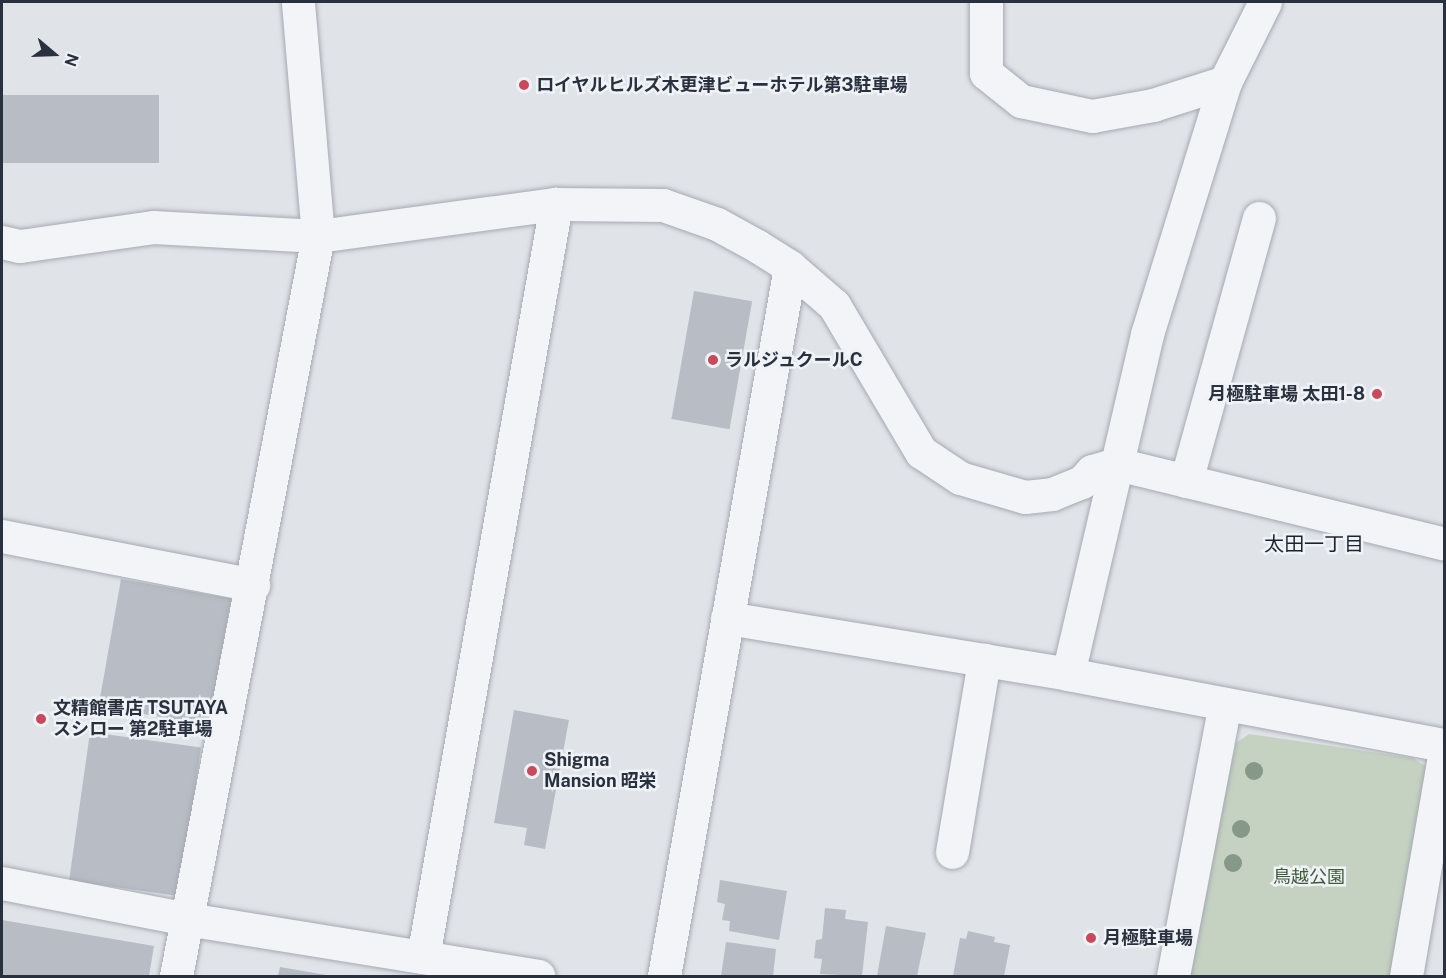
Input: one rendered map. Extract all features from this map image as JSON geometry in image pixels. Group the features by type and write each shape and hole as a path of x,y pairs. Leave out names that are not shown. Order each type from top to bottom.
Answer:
{"street":[{"path":"176,976 253,585 318,236 298,2"},
{"path":"986,2 986,73 1021,100 1092,116 1153,105 1225,82"},
{"path":"1068,674 1147,334 1225,82 1265,2"},
{"path":"423,957 556,204"},
{"path":"2,242 20,246 153,227 318,236 556,204 663,205 717,224 790,267 834,305 921,452 940,467 960,478 1025,497 1052,494 1082,482 1092,471 1117,464 1444,544"},
{"path":"1186,481 1259,218"},
{"path":"664,976 790,267"},
{"path":"2,536 253,585"},
{"path":"727,618 1068,674 1444,745"},
{"path":"952,852 984,660"},
{"path":"1173,976 1225,704"},
{"path":"1406,976 1444,756"},
{"path":"2,883 187,918 538,976"}],"green space":[{"name":"鳥越公園","path":"1249,734 1413,758 1430,769 1392,976 1190,976 1206,882 1236,743"}],"building":[{"path":"2,95 159,95 159,163 2,163"},
{"name":"ラルジュクールC","path":"694,291 752,301 730,429 671,419"},
{"path":"121,579 231,598 209,725 99,706"},
{"name":"Shigma Mansion 昭栄","path":"514,710 569,720 545,849 524,845 527,828 494,823"},
{"path":"90,732 201,748 180,896 69,881"},
{"path":"720,880 787,891 779,940 729,931 730,921 722,920 725,904 717,902"},
{"path":"825,908 846,910 845,919 868,922 862,976 820,974 822,959 814,958 816,940 822,939"},
{"path":"2,920 154,946 149,976 2,976"},
{"path":"886,926 926,933 917,976 877,976"},
{"path":"968,931 995,937 994,942 1010,945 1004,976 953,976 960,938 966,939"},
{"path":"726,942 776,949 773,976 721,976"},
{"path":"280,967 326,975 326,976 278,976"}],"place":[{"name":"ロイヤルヒルズ木更津ビューホテル第3駐車場","path":"524,85"},
{"name":"ラルジュクールC","path":"713,360"},
{"name":"月極駐車場 太田1-8","path":"1377,394"},
{"name":"文精館書店 TSUTAYA スシロー 第2駐車場","path":"41,719"},
{"name":"Shigma Mansion 昭栄","path":"532,771"},
{"name":"月極駐車場","path":"1091,938"}],"district":[{"name":"太田一丁目","path":"1314,544"}]}
